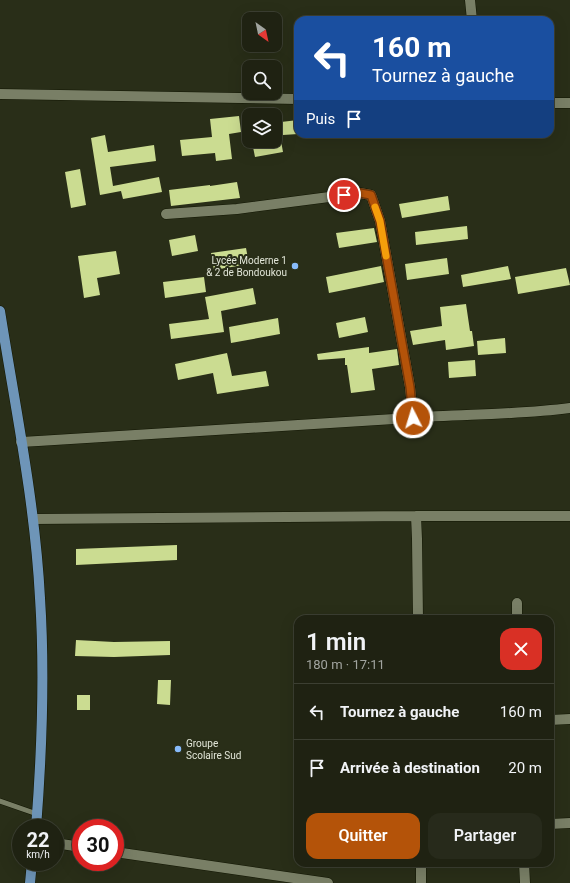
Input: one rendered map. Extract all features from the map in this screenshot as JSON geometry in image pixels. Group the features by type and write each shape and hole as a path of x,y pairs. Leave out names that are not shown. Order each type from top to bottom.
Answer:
{"main road":[{"path":"0,311 33,519 40,598 43,665 42,731 37,819"},
{"path":"30,883 31,871"}],"street":[{"path":"470,0 472,16"},
{"path":"0,94 294,99"},
{"path":"554,103 570,103"},
{"path":"166,214 237,209 360,193 371,195 380,221 410,387 413,418"},
{"path":"21,442 217,432 413,418 548,411 570,408"},
{"path":"416,516 418,615"},
{"path":"33,519 570,516"},
{"path":"517,603 517,615"},
{"path":"554,720 570,719"},
{"path":"554,824 570,823"},
{"path":"124,853 328,883"},
{"path":"421,867 421,883"},
{"path":"524,867 525,883"}],"lane":[{"path":"0,801 37,814"}],"building":[{"path":"239,116 241,132 229,134 232,159 216,161 215,153 182,156 180,140 212,137 210,119"},
{"path":"294,120 294,134 283,135 282,122"},
{"path":"105,135 108,152 154,145 156,161 110,167 113,186 159,177 162,192 123,199 121,191 100,195 91,138"},
{"path":"282,146 283,152 255,157 253,148 282,148"},
{"path":"80,169 86,205 71,208 65,172"},
{"path":"237,182 240,198 171,206 169,190"},
{"path":"448,196 450,210 402,218 399,204"},
{"path":"467,226 468,239 416,245 415,232"},
{"path":"374,228 377,242 339,248 336,233"},
{"path":"195,235 198,251 172,256 169,240"},
{"path":"246,248 249,264 214,270 211,253"},
{"path":"116,251 120,274 97,278 100,295 84,298 78,256"},
{"path":"447,258 449,274 407,280 405,264"},
{"path":"381,266 384,282 329,293 326,277"},
{"path":"508,266 511,279 463,287 461,275"},
{"path":"566,268 570,285 518,294 515,277"},
{"path":"204,277 206,292 165,298 163,282"},
{"path":"253,288 256,304 221,311 224,332 171,339 169,324 209,319 205,297"},
{"path":"466,304 474,346 446,350 445,340 413,345 410,331 442,326 440,307"},
{"path":"365,317 368,332 339,338 336,323"},
{"path":"278,318 280,334 231,343 229,327"},
{"path":"505,338 506,353 478,355 477,341"},
{"path":"369,347 369,353 397,349 399,365 372,369 375,390 351,393 345,358 318,360 317,354"},
{"path":"227,353 232,376 266,371 269,386 217,394 213,373 178,380 175,364"},
{"path":"475,360 476,376 449,378 448,362"},
{"path":"177,545 177,560 76,565 76,549"},
{"path":"76,640 114,642 170,641 170,655 114,657 75,656"},
{"path":"158,680 171,680 170,705 157,704"},
{"path":"77,695 90,695 90,710 77,710"}],"slow traffic":[{"path":"375,207 380,221 386,256"}],"place":[{"name":"Lycée Moderne 1 & 2 de Bondoukou","path":"295,266"},
{"name":"Groupe Scolaire Sud","path":"178,749"}],"route":[{"path":"344,195 360,193 371,195 380,221 410,387 413,418"}]}
